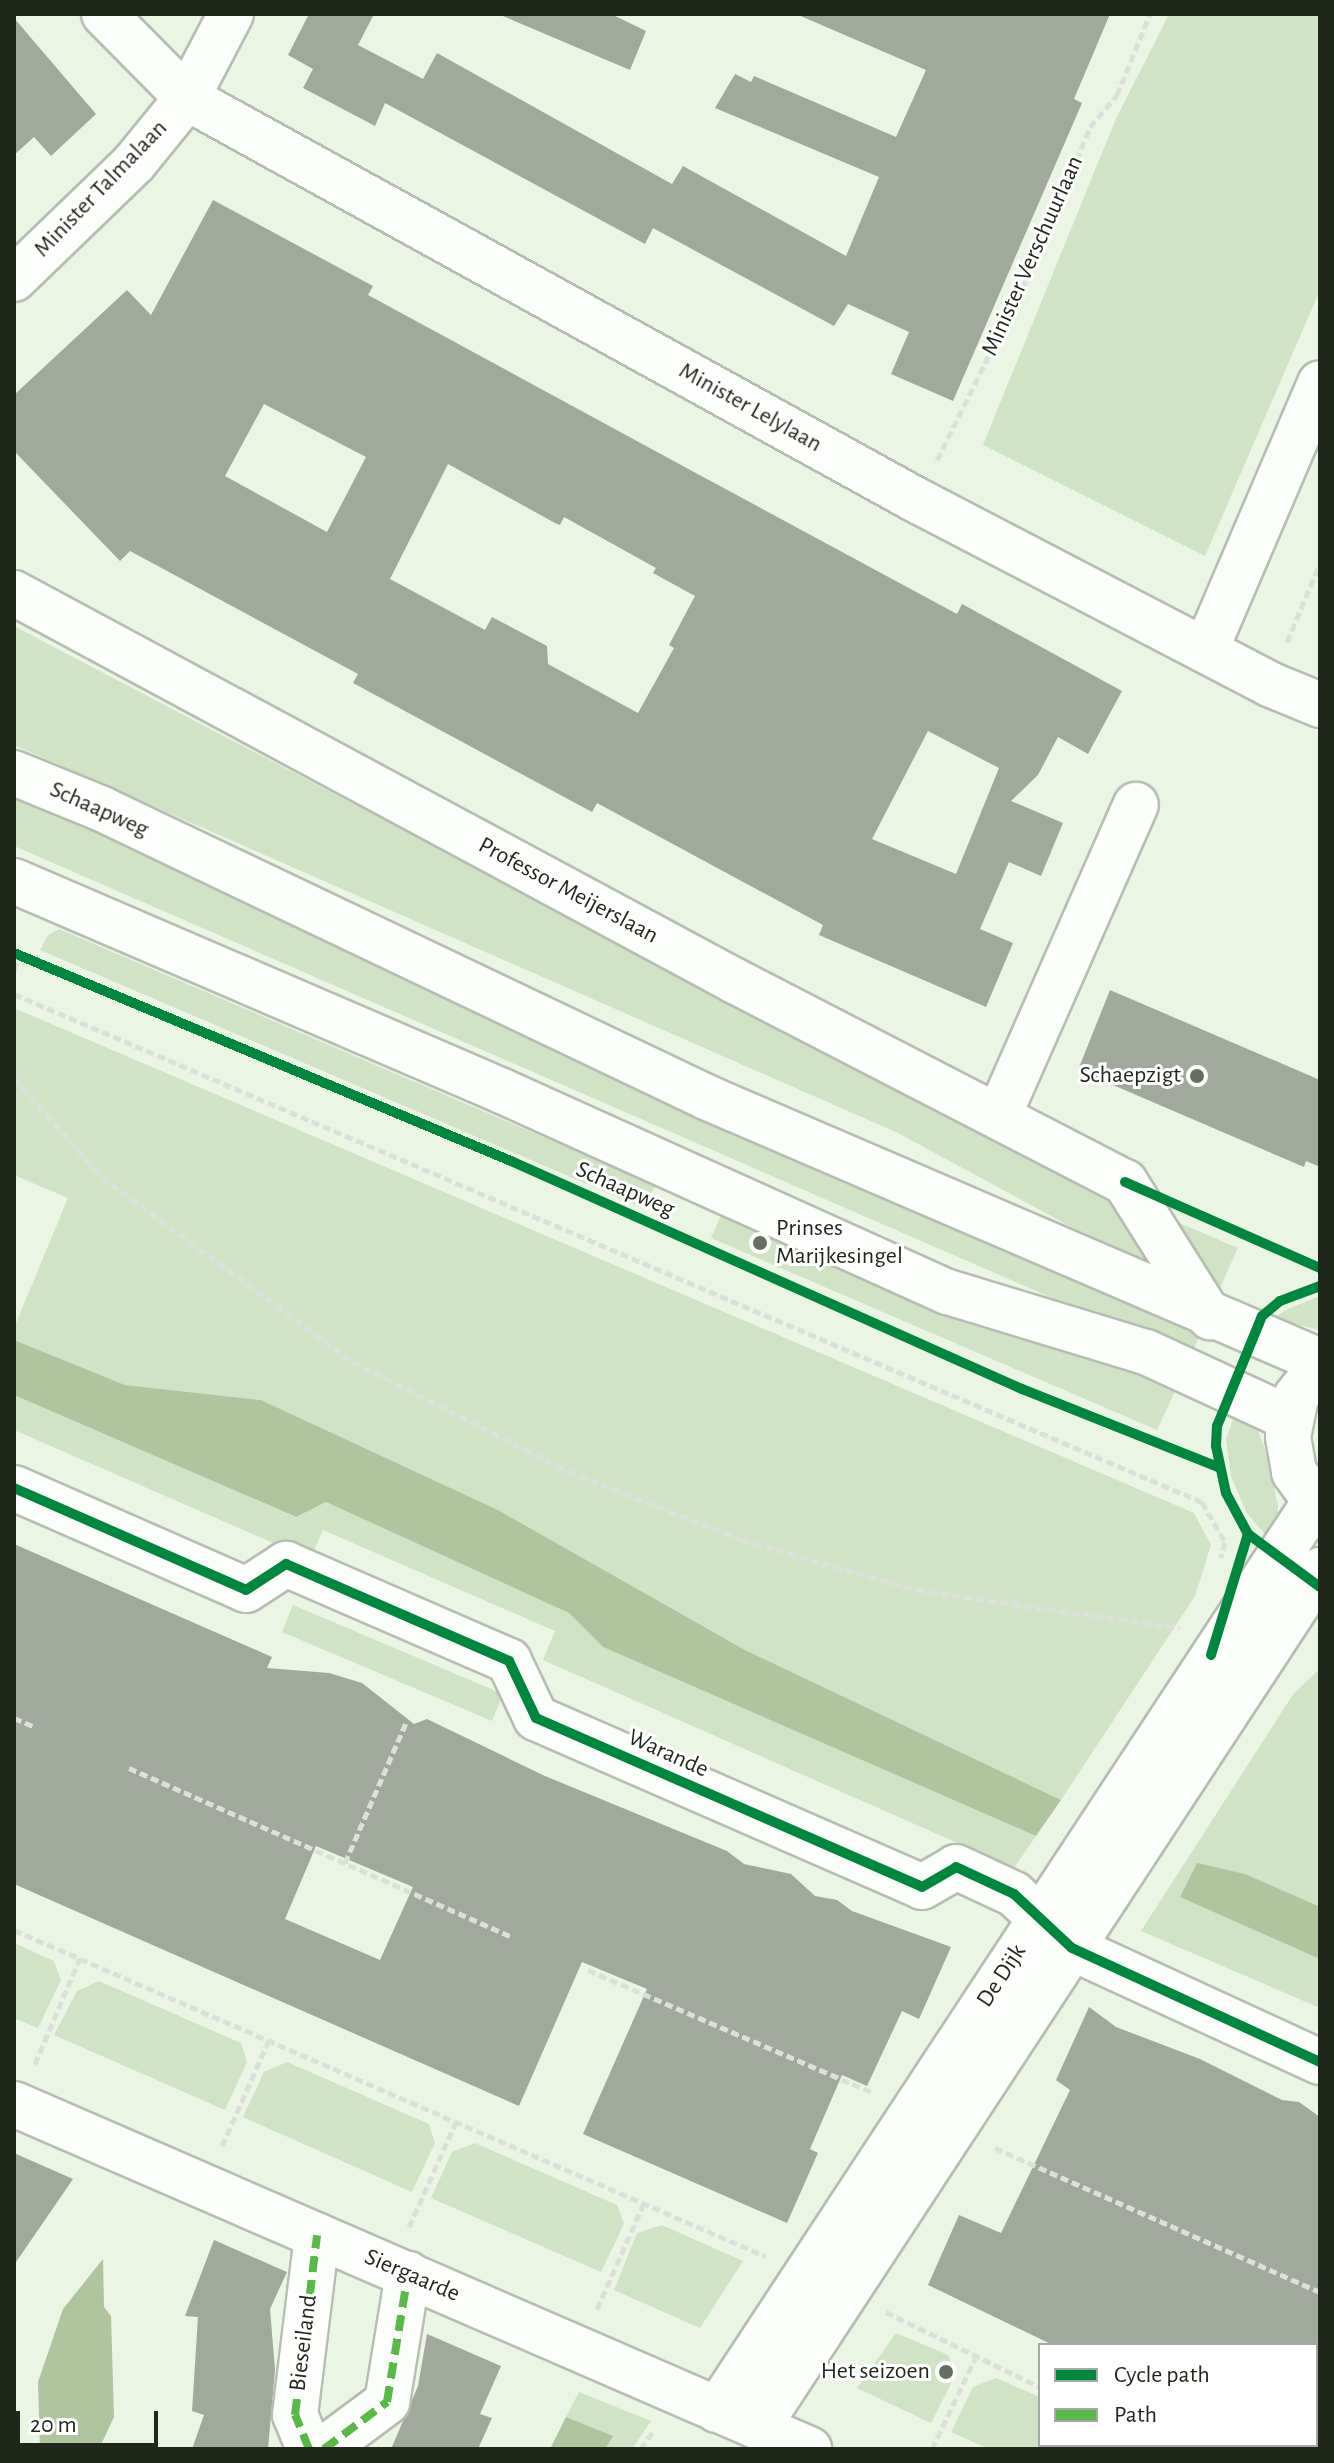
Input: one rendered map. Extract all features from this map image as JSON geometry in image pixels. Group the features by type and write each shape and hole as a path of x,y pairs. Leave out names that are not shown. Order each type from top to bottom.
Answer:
{"street":[{"name":"Minister Talmalaan","path":"104,14 187,98"},
{"name":"Minister Talmalaan","path":"14,279 134,163 187,98 231,14"},
{"name":"Minister Lelylaan","path":"187,98 918,501 1207,647 1269,684 1320,705"},
{"path":"1207,647 1320,383"},
{"name":"Professor Meijerslaan","path":"14,593 735,981 1125,1182 1210,1317"},
{"name":"Schaapweg","path":"14,773 102,809 706,1097 1320,1364"},
{"path":"999,1115 1136,805"},
{"name":"Schaapweg","path":"14,881 502,1091 948,1292 1146,1352 1289,1418"},
{"path":"1317,1506 1294,1472 1289,1418 1296,1397 1320,1364"},
{"name":"Warande","path":"14,1488 246,1590 286,1564 509,1661 536,1718 922,1887 956,1867 1014,1894 1072,1948 1320,2062"},
{"name":"De Dijk","path":"717,2410 916,2111 1038,1919 1317,1506"},
{"name":"De Dijk","path":"758,2427 1320,1570"},
{"name":"Siergaarde","path":"18,2105 809,2449"},
{"name":"Bieseiland","path":"309,2449 295,2415 317,2235"},
{"path":"324,2449 387,2402 404,2272"}],"path":[{"path":"1269,684 1320,563"},
{"path":"14,970 17,954 34,961"},
{"path":"14,994 1147,1483 1202,1502 1225,1542 1218,1568"},
{"path":"14,1078 102,1177 340,1354 568,1471 742,1540 917,1590 1189,1629"},
{"path":"14,1718 33,1726"},
{"path":"345,1863 406,1723"},
{"path":"129,1768 512,1937"},
{"path":"14,1930 754,2252"},
{"path":"18,2105 80,1958"},
{"path":"588,1970 916,2111"},
{"path":"212,2189 223,2140 269,2040"},
{"path":"404,2272 410,2221 456,2122"},
{"path":"955,2130 1320,2292"},
{"path":"592,2354 596,2310 644,2203"},
{"path":"847,2292 975,2359 1038,2386"},
{"path":"932,2449 975,2359"}],"shaded area":[{"path":"1169,14 1320,14 1320,290 1205,556 983,445 1115,121"},
{"path":"14,626 1124,1208 1173,1282 898,1133 14,745"},
{"path":"14,789 1203,1327 1190,1358 14,846"},
{"path":"59,929 655,1185 645,1209 40,950 48,935"},
{"path":"14,1008 1194,1513 1211,1545 1195,1596 1061,1800 745,1650 498,1510 261,1400 125,1385 14,1340 14,1328 68,1198 14,1175"},
{"path":"722,1213 1179,1383 1157,1430 711,1238"},
{"path":"1177,1222 1238,1248 1218,1292 1175,1224"},
{"path":"1320,1296 1320,1330 1272,1319 1288,1309"},
{"path":"14,1340 125,1385 261,1400 498,1510 745,1650 1061,1800 1036,1836 603,1647 569,1613 326,1502 296,1517 14,1395"},
{"path":"14,1395 295,1517 326,1502 569,1613 603,1647 1036,1836 1014,1868 543,1660 555,1631 323,1530 310,1559 14,1430"},
{"path":"1237,1409 1255,1423 1265,1449 1278,1505 1278,1526 1270,1540 1246,1512 1231,1476 1226,1439"},
{"path":"293,1605 503,1694 492,1721 282,1632"},
{"path":"1320,1669 1320,2008 1141,1931 1294,1693"},
{"path":"1197,1863 1245,1874 1320,1907 1320,1959 1180,1897"},
{"path":"14,1943 54,1961 61,1980 38,2028 14,2018"},
{"path":"99,1981 241,2043 247,2062 225,2110 54,2035 77,1991"},
{"path":"287,2062 429,2124 435,2143 412,2192 243,2117 264,2072"},
{"path":"475,2143 617,2205 624,2224 601,2272 431,2198 452,2152"},
{"path":"662,2225 743,2261 700,2328 614,2290 637,2233"},
{"path":"103,2259 104,2307 111,2316 114,2417 99,2449 40,2449 38,2382 63,2309"},
{"path":"896,2333 948,2355 956,2374 931,2423 857,2388"},
{"path":"996,2378 1038,2396 1038,2447 1141,2449 989,2449 951,2432 973,2387"},
{"path":"579,2392 651,2421 632,2449 605,2449 612,2436 566,2417"},
{"path":"566,2417 613,2436 605,2449 550,2449"}],"building":[{"path":"309,14 374,14 358,45 423,79 437,53 672,184 683,166 846,256 879,177 715,108 735,74 751,82 754,76 896,137 926,70 796,14 1110,14 1074,99 1082,103 953,401 891,374 909,332 848,304 834,326 653,228 645,244 385,103 375,126 303,88 313,69 288,55"},
{"path":"498,14 611,14 646,31 630,70"},
{"path":"14,18 96,114 51,156 34,137 14,155"},
{"path":"213,200 373,286 368,295 681,465 957,614 962,604 1122,691 1088,754 1058,737 1038,775 1011,801 1063,823 1041,876 1009,862 980,929 1013,943 986,1007 819,935 823,925 597,803 592,812 353,683 358,674 130,551 120,561 14,451 14,395 127,290 151,315","holes":["264,404 366,457 327,532 225,476","448,464 555,523 560,525 564,517 656,568 653,573 695,596 669,645 674,648 638,713 548,664 547,646 492,617 485,630 390,579","928,731 999,768 956,874 872,839"]},
{"name":"Schaepzigt","path":"1110,990 1320,1080 1320,1167 1306,1161 1304,1167 1078,1070"},
{"path":"14,1544 272,1657 267,1668 329,1673 362,1683 414,1724 427,1719 545,1776 727,1851 744,1864 791,1874 815,1896 837,1900 852,1911 951,1947 919,2019 902,2011 867,2086 842,2075 810,2149 818,2153 787,2223 583,2134 647,1989 582,1962 519,2106 14,1884","holes":["316,1846 413,1887 380,1960 285,1919"]},
{"path":"1089,2007 1116,2027 1200,2059 1282,2100 1299,2102 1320,2117 1320,2345 1049,2343 928,2285 959,2215 1001,2233 1070,2090 1056,2080"},
{"path":"14,2153 73,2179 14,2265"},
{"path":"214,2240 287,2272 270,2309 275,2370 268,2449 192,2449 204,2415 192,2411 198,2317 185,2316"},
{"path":"427,2334 501,2366 480,2414 492,2418 478,2449 391,2449 418,2386"}],"marked path":[{"path":"309,2449 295,2415 317,2235"},
{"path":"324,2449 387,2402 408,2274"}],"cycle path":[{"path":"14,953 511,1161 1022,1389 1218,1467"},
{"path":"1125,1182 1320,1268"},
{"path":"1320,1286 1280,1301 1262,1316 1217,1426 1216,1446 1226,1493 1248,1534 1320,1587"},
{"path":"14,1488 246,1590 286,1564 509,1661 536,1718 922,1887 956,1867 1014,1894 1072,1948 1320,2062"},
{"path":"1211,1655 1248,1534"}],"place":[{"name":"Schaepzigt","path":"1197,1076"},
{"name":"Prinses Marijkesingel","path":"760,1243"},
{"name":"Het seizoen","path":"946,2372"}]}
